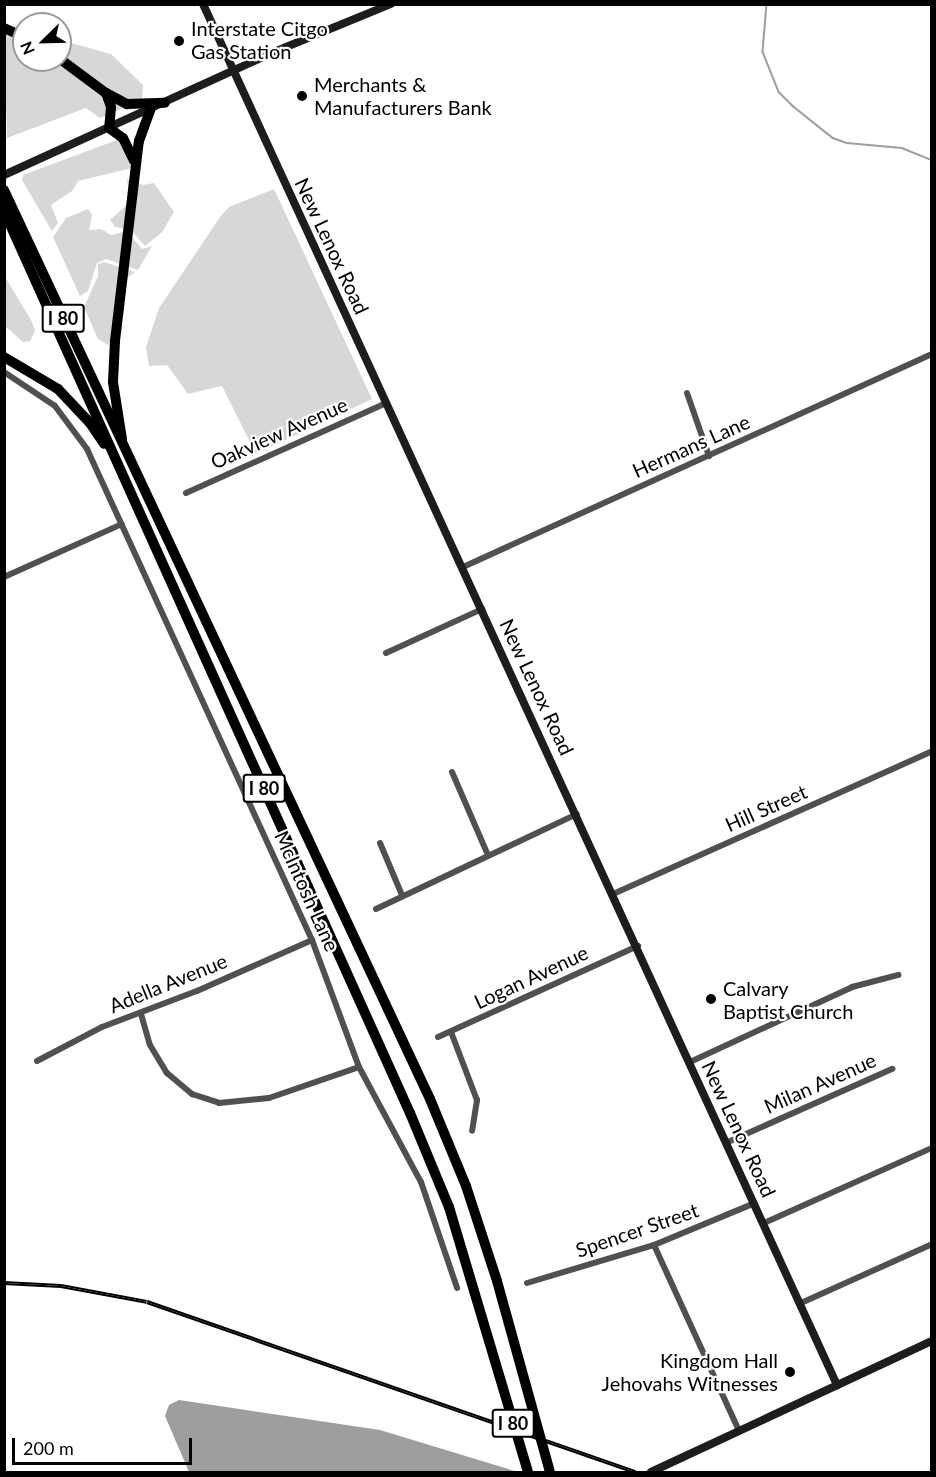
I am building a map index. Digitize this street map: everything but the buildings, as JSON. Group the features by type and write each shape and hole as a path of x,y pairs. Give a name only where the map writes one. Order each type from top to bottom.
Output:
{"highway":[{"path":"72,68 106,93 128,104 165,104"},
{"path":"106,93 111,107 109,128 128,144 135,164"},
{"path":"122,446 113,369 135,164 140,133 150,110"},
{"name":"I 80","path":"4,190 430,1099 466,1186 550,1473"},
{"name":"I 80","path":"4,211 410,1113 449,1208 528,1473"},
{"path":"4,357 33,371 79,410 125,478"}],"street":[{"name":"New Lenox Road","path":"204,4 728,1142 837,1385"},
{"path":"4,175 165,104 233,70 391,4"},
{"name":"Hermans Lane","path":"463,567 932,354"},
{"name":"McIntosh Lane","path":"6,373 33,388 73,426 122,524 312,939 359,1067 421,1182 457,1288"},
{"path":"687,393 710,456"},
{"name":"Oakview Avenue","path":"186,493 386,403"},
{"path":"4,578 122,524"},
{"path":"387,653 482,609"},
{"name":"Hill Street","path":"613,894 932,752"},
{"path":"452,772 488,855"},
{"path":"376,909 577,814"},
{"path":"380,843 402,896"},
{"name":"Adella Avenue","path":"37,1061 72,1046 102,1028 141,1014 312,939"},
{"name":"Logan Avenue","path":"438,1037 638,946"},
{"path":"690,1062 852,987 898,975"},
{"path":"141,1014 150,1045 166,1073 192,1094 219,1103 269,1098 359,1067"},
{"path":"451,1032 477,1100 472,1131"},
{"name":"Milan Avenue","path":"728,1142 892,1069"},
{"path":"764,1222 932,1148"},
{"name":"Spencer Street","path":"527,1283 654,1245 755,1203"},
{"path":"801,1303 932,1244"},
{"path":"654,1245 739,1431"},
{"path":"651,1473 932,1341"}],"shaded area":[{"path":"4,26 12,28 12,72 72,72 72,43 111,54 143,85 142,100 100,118 86,108 7,138"},
{"path":"117,140 124,146 132,168 78,181 72,191 51,205 58,223 52,231 22,180 23,175"},
{"path":"127,179 143,185 154,183 174,212 162,232 145,246 131,230 115,227 110,220 130,202"},
{"path":"274,189 372,399 256,454 222,386 188,394 167,365 149,366 146,347 159,308 220,217 229,207"},
{"path":"88,209 92,215 89,230 101,229 111,235 127,231 142,249 152,246 138,270 106,259 97,263 88,291 80,296 53,237 66,218"},
{"path":"104,262 135,272 119,284 114,339 108,345 98,339 84,307 98,276 98,264"},
{"path":"4,275 32,322 35,331 30,341 23,342 5,326"},
{"path":"179,1400 380,1430 518,1472 189,1472 165,1416 169,1405"}],"waterway":[{"path":"767,4 763,52 779,92 793,106 833,138 847,143 902,148 932,160"}],"railway":[{"path":"4,1283 61,1286 147,1302 635,1472"}],"place":[{"name":"Interstate Citgo Gas Station","path":"179,41"},
{"name":"Merchants & Manufacturers Bank","path":"302,96"},
{"name":"Calvary Baptist Church","path":"711,999"},
{"name":"Kingdom Hall Jehovahs Witnesses","path":"790,1372"}]}
